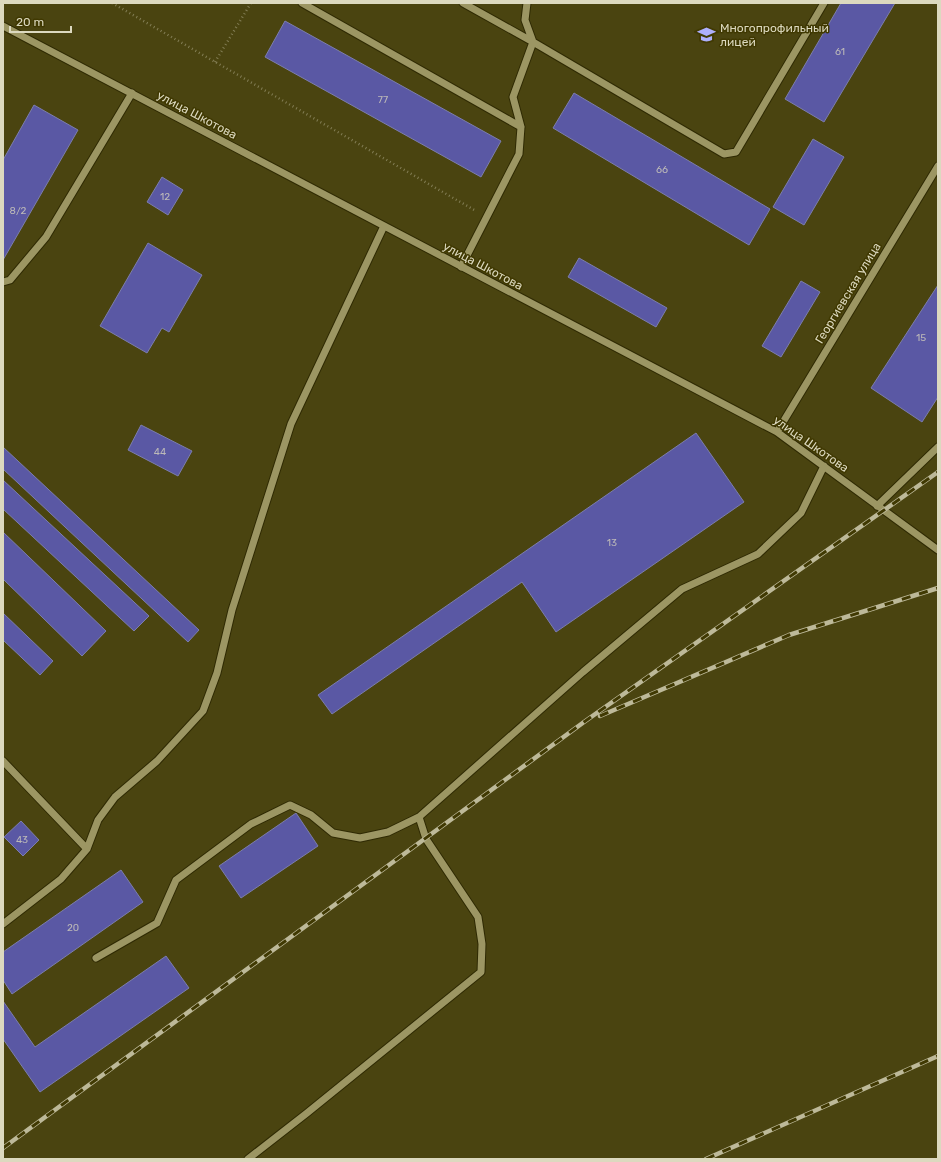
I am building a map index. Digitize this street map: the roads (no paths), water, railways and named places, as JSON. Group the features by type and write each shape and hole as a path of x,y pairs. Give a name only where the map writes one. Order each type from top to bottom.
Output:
{"street":[{"path":"302,3 521,127"},
{"path":"463,3 533,42 724,154 736,152 824,3"},
{"path":"461,267 518,154 521,127 513,97 533,42 525,20 527,3"},
{"name":"улица Шкотова","path":"3,26 777,432 877,506 936,546"},
{"path":"3,282 10,280 46,237 132,93"},
{"name":"Георгиевская улица","path":"777,432 938,166"},
{"path":"3,924 61,879 87,849 98,820 115,797 157,761 203,712 217,673 232,610 291,424 384,226"},
{"path":"877,506 938,447"},
{"path":"96,958 157,923 176,880 251,824 290,805 311,815 334,833 360,838 388,832 419,817 583,672 682,589 758,554 801,513 824,466"},
{"path":"3,761 87,849"},
{"path":"248,1159 307,1113 480,972 482,944 478,917 426,839 419,817"}],"railway":[{"path":"3,1148 584,722 938,472"},
{"path":"600,716 789,635 938,588"},
{"path":"706,1159 938,1056"}],"place":[{"name":"Многопрофильный лицей","path":"707,35"}]}
